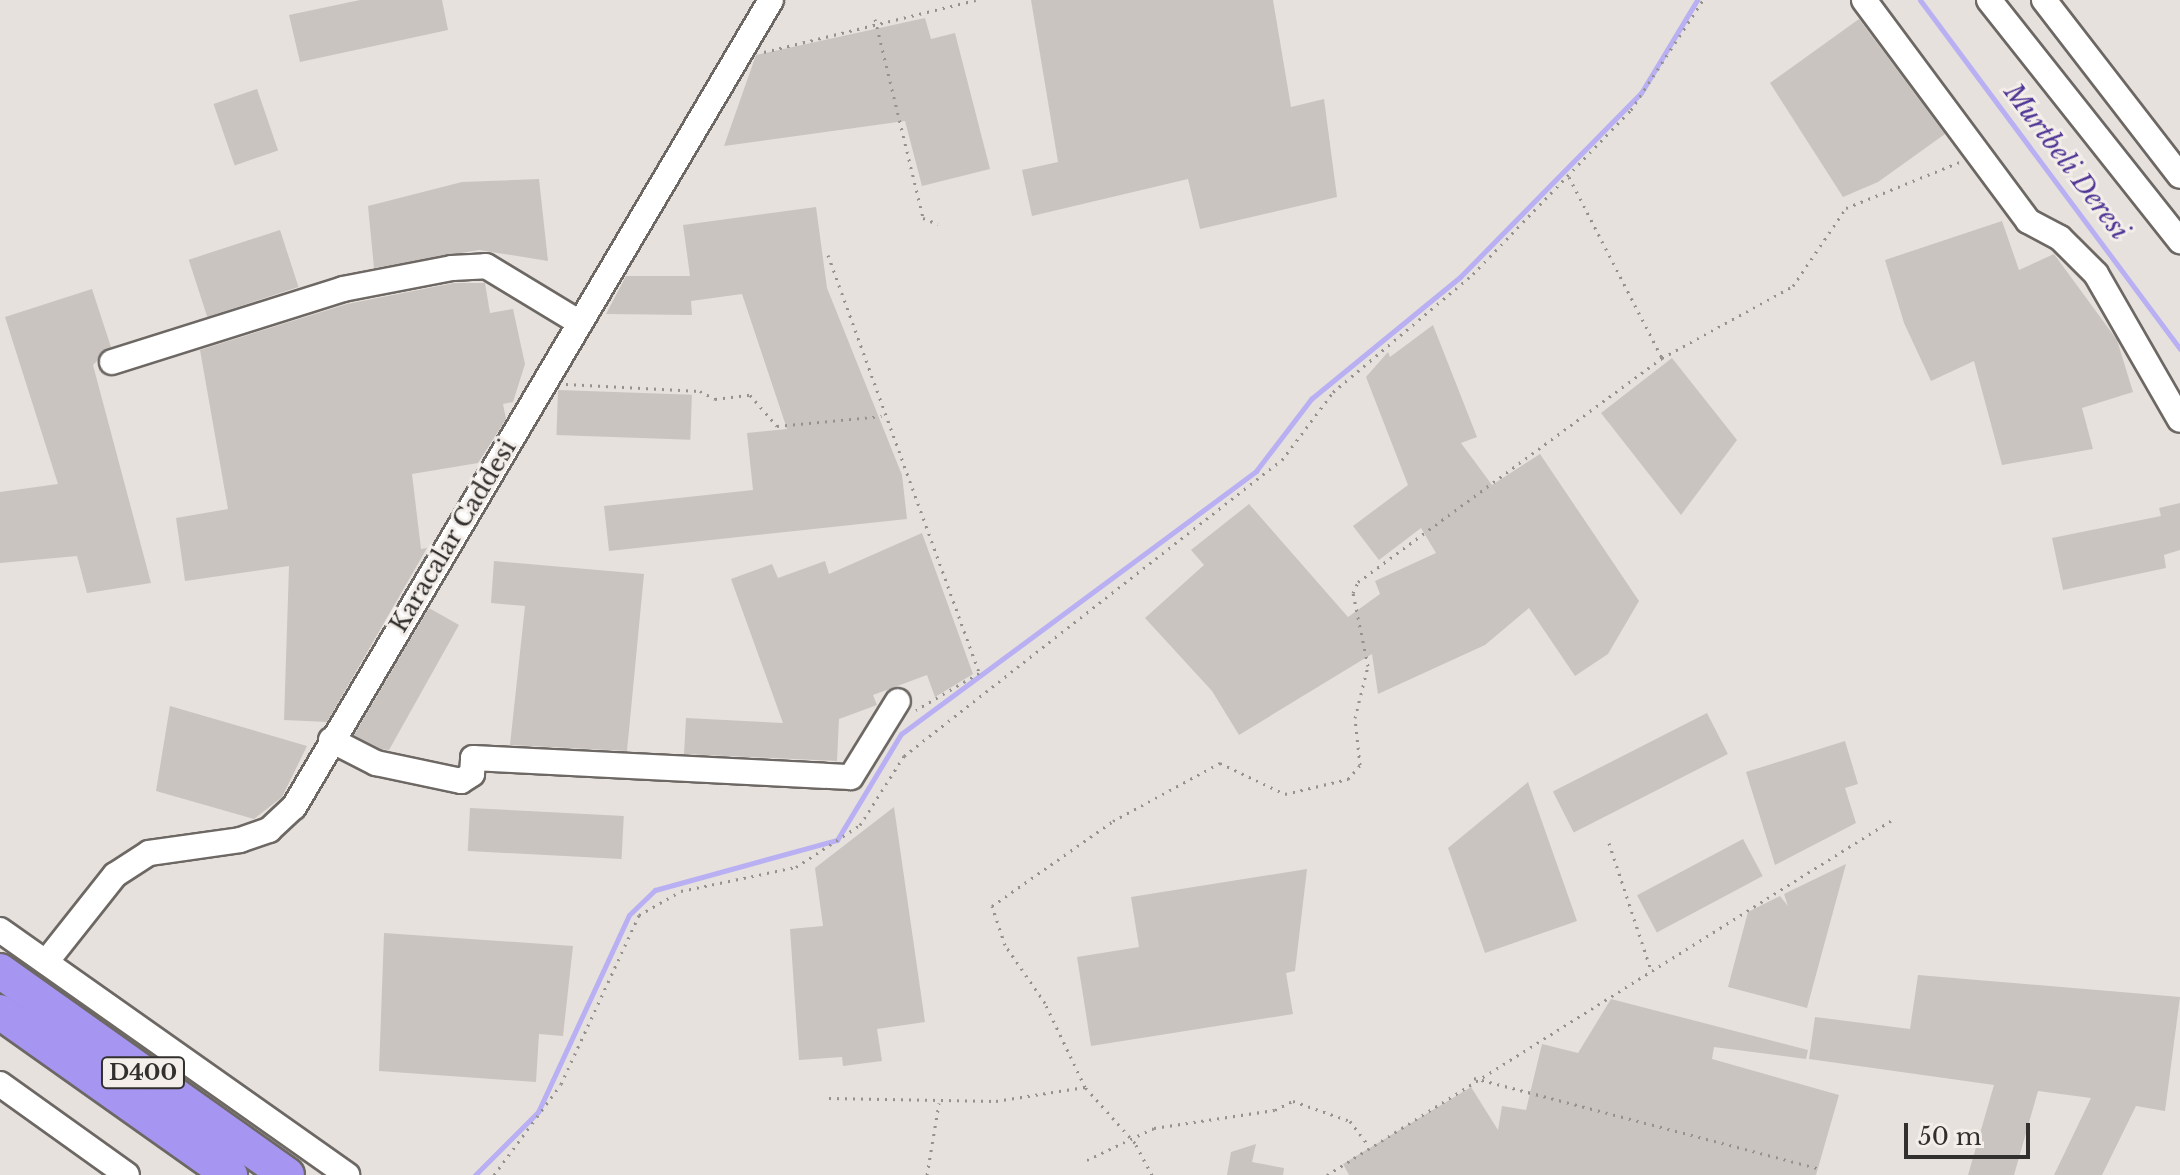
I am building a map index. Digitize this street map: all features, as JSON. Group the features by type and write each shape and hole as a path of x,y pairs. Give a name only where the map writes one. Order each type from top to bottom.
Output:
{"highway":[{"name":"D400","path":"0,971 287,1175"},
{"name":"D400","path":"0,1012 230,1175"}],"street":[{"name":"Karacalar Caddesi","path":"46,962 115,875 149,853 269,830 294,807 771,0"},
{"path":"1864,0 2028,221 2060,238 2096,274 2180,420"},
{"path":"1989,0 2180,241"},
{"path":"2044,0 2180,176"},
{"path":"112,362 343,289 452,268 486,266 580,323"},
{"path":"331,740 376,763 461,781 472,774 473,758 851,777 898,701"},
{"path":"0,930 335,1172"},
{"path":"0,1084 94,1165 127,1175"}],"path":[{"path":"738,59 875,19 976,0"},
{"path":"494,1175 561,1084 639,915 681,891 779,872 832,848 860,825 904,756 1282,460 1333,392 1473,274 1569,177 1649,88 1703,0"},
{"path":"875,19 923,218 938,224"},
{"path":"1152,1175 1135,1143 1085,1087 1045,1003 1005,945 992,906 1113,821 1220,763 1285,794 1348,779 1360,765 1355,718 1368,666 1353,593 1358,582 1662,358 1793,286 1846,208 1960,163 1974,148"},
{"path":"1569,177 1662,358"},
{"path":"828,255 882,416 979,673 920,712 898,701"},
{"path":"546,383 700,391 715,399 750,395 777,426 882,416"},
{"path":"1327,1175 1368,1145 1474,1078 1895,818"},
{"path":"1609,843 1651,970"},
{"path":"1474,1078 1820,1169"},
{"path":"829,1098 939,1103 1085,1087"},
{"path":"1087,1160 1135,1143 1154,1128 1275,1110 1293,1101 1350,1121 1368,1145"},
{"path":"927,1175 939,1103"}],"building":[{"path":"360,0 442,0 448,30 300,62 289,15"},
{"path":"1031,0 1273,0 1291,107 1324,99 1337,197 1200,229 1188,179 1032,216 1022,170 1058,162"},
{"path":"925,18 931,39 955,33 990,169 922,186 905,121 724,146 756,55"},
{"path":"1859,19 1945,134 1878,182 1843,197 1770,83"},
{"path":"257,89 278,150 235,165 214,104"},
{"path":"539,179 548,261 479,250 374,268 368,206 462,182"},
{"path":"816,207 827,288 902,475 907,519 609,551 604,506 753,490 747,433 787,429 742,294 691,301 692,315 606,314 626,276 690,276 683,225"},
{"path":"2002,221 2019,270 2054,254 2117,340 2133,392 2082,408 2093,449 2002,465 1974,361 1931,381 1904,323 1885,260"},
{"path":"280,230 299,287 207,317 189,260"},
{"path":"454,283 485,283 490,313 513,309 525,364 513,402 503,404 506,419 478,463 412,474 421,549 427,548 327,722 284,720 289,566 185,581 176,518 228,509 200,350 347,304"},
{"path":"92,289 111,347 93,365 151,583 87,593 77,556 0,563 0,492 58,484 5,317"},
{"path":"1433,325 1477,437 1461,443 1492,485 1540,454 1639,601 1608,654 1575,676 1529,608 1485,645 1378,694 1372,654 1239,735 1212,691 1145,618 1204,565 1191,550 1249,504 1348,617 1380,594 1375,581 1436,553 1421,528 1379,560 1353,526 1408,485 1366,377 1388,352 1390,357"},
{"path":"1672,358 1737,440 1681,515 1601,413"},
{"path":"558,390 692,395 690,440 556,435"},
{"path":"2180,503 2180,550 2164,555 2166,568 2063,590 2052,538 2161,516 2159,508"},
{"path":"922,533 973,674 935,697 927,675 873,695 877,705 839,719 837,761 684,754 686,718 783,723 731,579 772,564 778,578 825,561 829,574"},
{"path":"494,561 644,574 627,751 510,745 525,606 491,603"},
{"path":"429,608 459,625 389,750 381,749 354,735"},
{"path":"170,706 307,746 282,797 254,819 156,791"},
{"path":"1707,713 1728,754 1574,833 1553,792"},
{"path":"1845,741 1858,784 1845,788 1856,823 1775,865 1746,772"},
{"path":"1528,782 1577,921 1485,953 1448,848"},
{"path":"894,807 925,1022 877,1029 882,1061 843,1066 842,1057 799,1060 790,929 823,926 815,868"},
{"path":"470,808 624,816 622,859 468,851"},
{"path":"1743,839 1763,876 1657,932 1637,895"},
{"path":"1846,864 1807,1008 1728,987 1748,912 1780,896 1788,906 1784,894"},
{"path":"1307,869 1295,971 1286,973 1293,1014 1091,1046 1077,957 1139,947 1131,897"},
{"path":"384,933 573,946 563,1036 539,1034 536,1082 379,1071"},
{"path":"1918,975 2180,997 2165,1111 2136,1106 2102,1175 2054,1175 2091,1098 2038,1091 2014,1175 1968,1175 1994,1085 1809,1059 1815,1017 1910,1029"},
{"path":"1611,999 1808,1050 1806,1059 1714,1047 1712,1059 1839,1095 1816,1175 1349,1175 1343,1164 1471,1087 1498,1130 1502,1106 1526,1110 1542,1044 1578,1053"},
{"path":"1256,1144 1252,1162 1284,1168 1283,1175 1227,1175 1231,1152"}],"waterway":[{"path":"475,1175 538,1112 629,915 655,890 837,840 901,734 1256,471 1311,399 1460,277 1641,93 1697,0"},
{"name":"Murtbeli Deresi","path":"1920,0 2180,349"}]}
